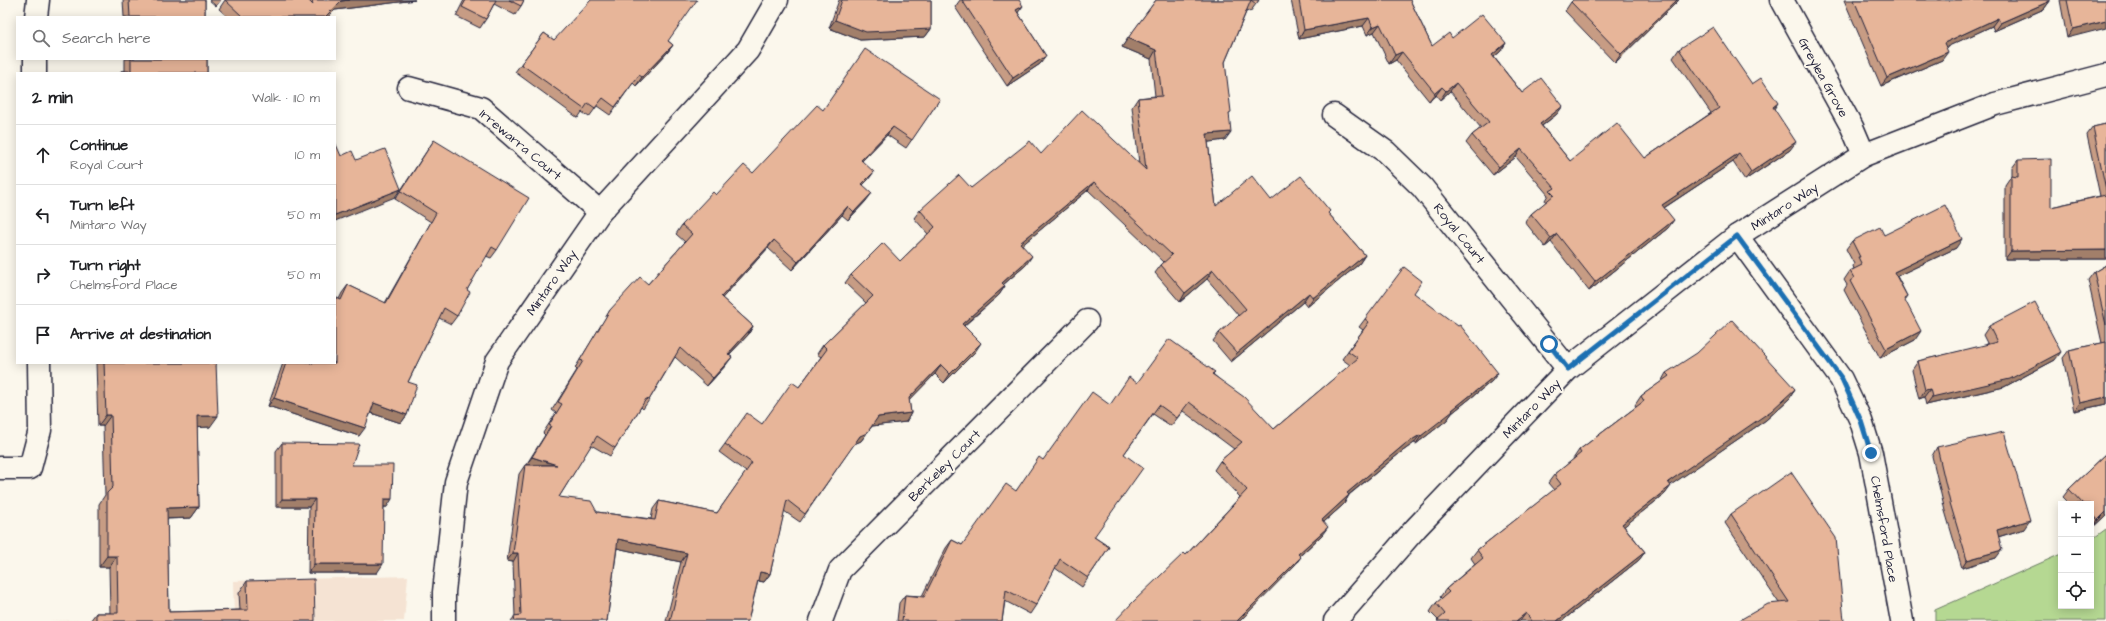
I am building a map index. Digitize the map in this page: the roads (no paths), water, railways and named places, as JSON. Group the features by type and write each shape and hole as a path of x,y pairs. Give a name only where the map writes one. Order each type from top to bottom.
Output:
{"street":[{"path":"36,16 38,0"},
{"name":"Mintaro Way","path":"444,621 444,592 456,482 497,360 600,212 748,50 777,0"},
{"name":"Greylea Grove","path":"1782,0 1852,127 1864,155"},
{"path":"35,60 35,72"},
{"name":"Mintaro Way","path":"1335,621 1416,528 1568,369 1737,236 1864,155 1995,104 2106,75"},
{"name":"Irrewarra Court","path":"409,88 481,108 600,212"},
{"name":"Royal Court","path":"1334,115 1386,152 1422,187 1568,369"},
{"name":"Chelmsford Place","path":"1737,236 1842,379 1861,421 1871,453 1902,621"},
{"name":"Berkeley Court","path":"821,621 840,570 1087,321"},
{"path":"0,468 30,468 40,430 39,364"}]}
